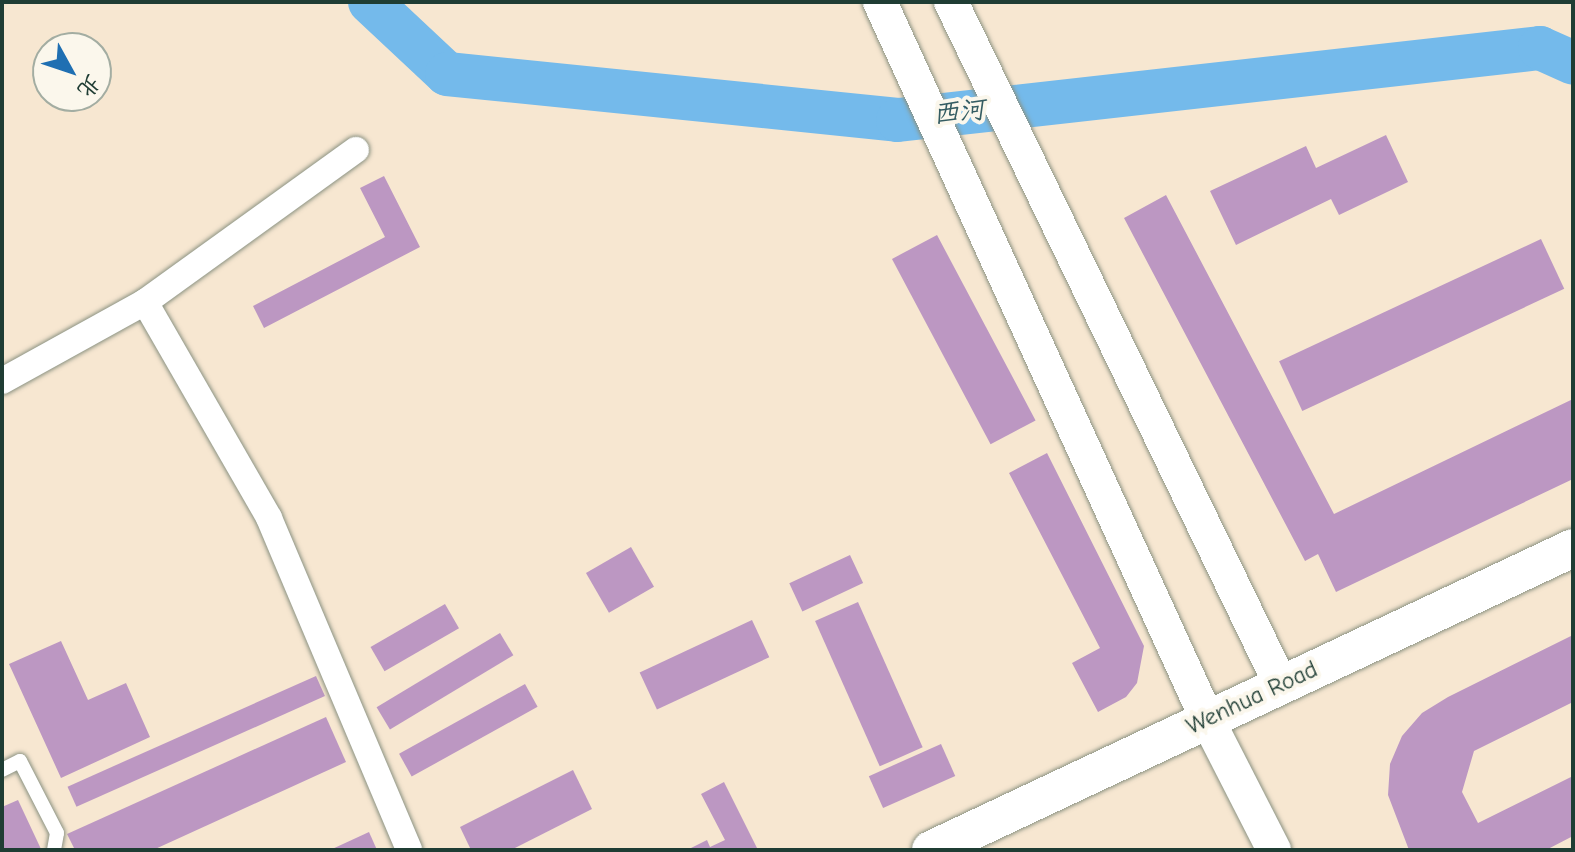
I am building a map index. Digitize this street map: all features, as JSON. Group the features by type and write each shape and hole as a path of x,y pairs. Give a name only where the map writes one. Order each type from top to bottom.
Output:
{"main road":[{"name":"Wenhua Road","path":"931,850 1573,548"}],"street":[{"path":"880,2 1207,719 1274,850"},
{"path":"957,14 1281,685"},
{"path":"2,381 145,302 356,150"},
{"path":"145,302 269,518 409,850"}],"lane":[{"path":"2,770 20,761 57,833 54,850"}],"building":[{"path":"1386,135 1408,182 1339,215 1331,199 1236,245 1210,191 1306,146 1316,168"},
{"path":"384,176 420,247 264,328 253,306 385,237 360,188"},
{"path":"1166,195 1334,514 1573,399 1573,479 1336,592 1318,554 1305,561 1124,218"},
{"path":"937,235 1036,420 991,444 892,259"},
{"path":"1541,239 1564,289 1302,411 1279,361"},
{"path":"1047,453 1144,646 1137,683 1126,697 1098,712 1072,663 1100,648 1009,473"},
{"path":"631,547 654,587 609,613 586,573"},
{"path":"850,555 863,583 802,611 789,583"},
{"path":"858,602 923,747 880,766 815,621"},
{"path":"445,604 459,628 385,671 371,647"},
{"path":"752,620 769,657 657,710 640,672"},
{"path":"500,633 513,655 390,729 377,707"},
{"path":"1573,635 1573,702 1474,751 1462,792 1478,823 1573,776 1573,836 1546,850 1409,850 1388,795 1390,764 1402,736 1422,713 1448,697"},
{"path":"61,641 88,700 126,683 150,737 61,778 9,664"},
{"path":"316,676 325,696 76,807 68,787"},
{"path":"525,684 538,707 412,777 399,754"},
{"path":"326,717 346,762 153,850 75,850 67,834"},
{"path":"941,744 955,776 883,808 869,776"},
{"path":"573,770 592,809 511,850 471,850 460,827"},
{"path":"724,782 758,850 687,850 707,840 710,847 725,840 701,794"},
{"path":"18,800 39,850 2,850 2,807"},
{"path":"369,832 377,850 330,850"}],"waterway":[{"name":"西河","path":"370,2 447,74 898,120 1540,48 1573,63"}]}
